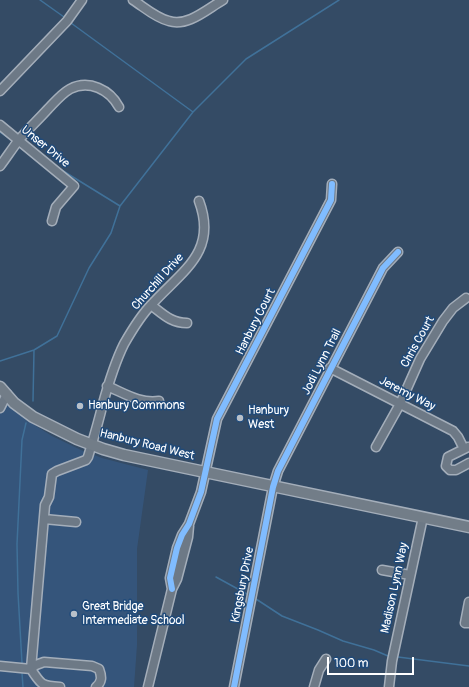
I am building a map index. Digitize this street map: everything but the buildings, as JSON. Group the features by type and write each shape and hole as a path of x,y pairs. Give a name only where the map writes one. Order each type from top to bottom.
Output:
{"main road":[{"name":"Hanbury Road West","path":"2,393 33,417 77,439 124,455 469,527"}],"street":[{"path":"0,91 67,20 82,0"},
{"path":"133,0 158,16 168,21 175,22 191,19 223,0"},
{"path":"0,166 18,141 65,92 77,86 88,85 100,88 112,97 118,108"},
{"name":"Unser Drive","path":"0,125 74,186 56,207 52,221"},
{"name":"Hanbury Court","path":"148,687 172,589 177,579 182,535 189,524 201,492 217,419 331,200 332,184"},
{"name":"Churchill Drive","path":"44,519 45,505 49,497 52,474 56,471 86,460 92,444 114,364 125,343 151,304 187,268 195,259 201,248 205,224 204,213 200,202"},
{"name":"Jodi Lynn Trail","path":"274,487 282,462 330,368 383,268 398,252"},
{"name":"Chris Court","path":"376,447 400,404 420,359 443,320 453,308 466,298"},
{"path":"151,304 171,320 179,323 187,323"},
{"name":"Jeremy Way","path":"330,368 453,431 467,448 448,457 446,466 450,470 456,470 469,463"},
{"path":"107,386 145,402 159,401"},
{"path":"0,408 2,393"},
{"name":"Kingsbury Drive","path":"234,687 274,487"},
{"name":"Madison Lynn Way","path":"389,687 392,661 422,518"},
{"path":"60,687 42,685 31,669 44,519 76,522"},
{"path":"382,570 410,575"},
{"path":"469,605 465,623 469,623"},
{"path":"314,687 319,670 326,659"},
{"path":"31,669 36,664 44,662 92,666 99,670 102,679 100,684 96,687"},
{"path":"0,666 31,669"}],"shaded area":[{"path":"0,397 36,426 52,436 102,458 148,470 137,549 137,645 134,687 0,687"}],"waterway":[{"path":"40,0 64,17"},
{"path":"0,361 34,350 57,336 89,268 111,233 120,206 193,112 246,59 339,0"},
{"path":"71,23 193,112"},
{"path":"0,132 10,139"},
{"path":"60,169 120,206"},
{"path":"33,401 34,350"},
{"path":"22,663 17,544 22,440 26,423"},
{"path":"216,577 247,594"},
{"path":"256,599 282,616 343,641 374,650 388,656"},
{"path":"398,657 469,666"},
{"path":"22,673 23,687"}],"cycle path":[{"path":"172,589 170,578 177,548 182,535 189,524 201,492 217,419 331,200 332,184"},
{"path":"234,687 273,487 278,471 383,268 398,252"}],"place":[{"name":"Hanbury Commons","path":"80,406"},
{"name":"Hanbury West","path":"240,418"},
{"name":"Great Bridge Intermediate School","path":"74,614"}]}
